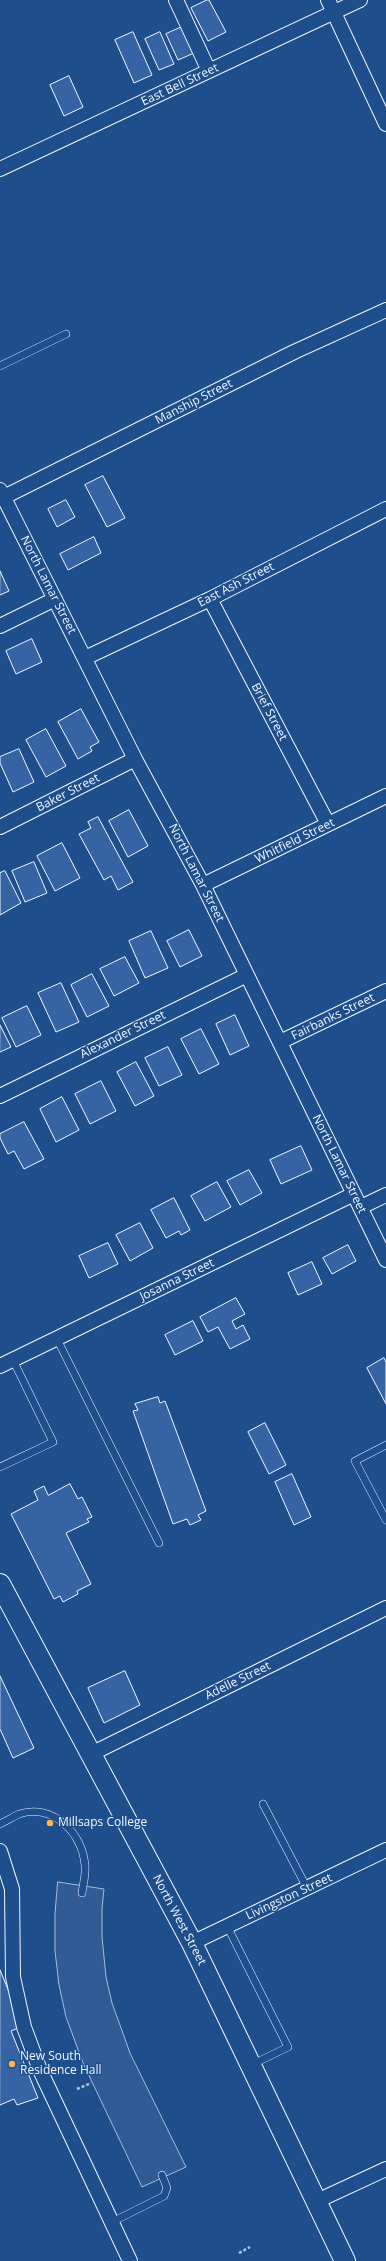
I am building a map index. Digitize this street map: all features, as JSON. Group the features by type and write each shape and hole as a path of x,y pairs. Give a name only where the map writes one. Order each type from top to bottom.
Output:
{"street":[{"path":"176,0 209,71"},
{"name":"East Bell Street","path":"0,169 209,71 331,6 360,0"},
{"path":"331,6 386,124"},
{"name":"Manship Street","path":"2,493 294,352 386,310"},
{"name":"North Lamar Street","path":"2,493 135,759 203,885 386,1260"},
{"name":"East Ash Street","path":"85,658 210,599 386,510"},
{"path":"0,626 55,599"},
{"name":"Brief Street","path":"210,599 328,824"},
{"name":"Baker Street","path":"0,827 135,759"},
{"name":"Whitfield Street","path":"203,885 386,796"},
{"name":"Alexander Street","path":"0,1096 247,975"},
{"name":"Fairbanks Street","path":"280,1042 386,991"},
{"name":"Josanna Street","path":"0,1366 354,1194"},
{"path":"361,1208 386,1195"},
{"name":"North West Street","path":"0,1584 192,1943 345,2261"},
{"name":"Adelle Street","path":"91,1754 386,1608"},
{"name":"Livingston Street","path":"192,1943 386,1850"},
{"path":"0,1851 12,1889 13,1978 24,2027 40,2070 130,2261"},
{"path":"317,2201 386,2169"}],"lane":[{"path":"0,366 66,334"},
{"path":"57,1339 159,1543"},
{"path":"0,1467 53,1442 13,1360"},
{"path":"386,1445 355,1461 386,1520"},
{"path":"262,1804 307,1888"},
{"path":"0,1824 19,1814 35,1812 52,1815 65,1823 76,1838 84,1860 85,1879 82,1893"},
{"path":"226,1926 288,2047 251,2065"},
{"path":"112,2222 164,2196 166,2188 162,2175"}],"path":[{"path":"77,2089 91,2083"},
{"path":"239,2253 250,2247"}],"shaded area":[{"path":"58,1882 104,1889 102,1908 102,1937 106,1977 112,2003 130,2053 186,2167 142,2187 83,2063 66,2017 59,1985 55,1951 55,1914"}],"building":[{"path":"209,0 226,32 208,41 191,8"},
{"path":"182,27 194,53 178,60 166,34"},
{"path":"133,32 152,75 134,83 115,40"},
{"path":"160,32 174,64 159,70 145,39"},
{"path":"69,76 83,107 64,116 50,85"},
{"path":"103,476 125,518 107,527 85,485"},
{"path":"66,500 75,517 57,527 48,509"},
{"path":"94,537 101,553 68,570 60,554"},
{"path":"0,571 9,591 0,595"},
{"path":"32,639 42,662 16,674 6,651"},
{"path":"81,709 99,742 90,747 92,751 78,759 58,722"},
{"path":"46,729 66,766 46,777 26,740"},
{"path":"19,749 34,782 13,792 0,763 0,757"},
{"path":"129,810 148,846 128,857 109,821"},
{"path":"98,817 133,882 118,890 111,876 104,880 79,834 91,828 88,822"},
{"path":"62,843 80,878 55,891 37,856"},
{"path":"34,862 47,893 25,902 12,871"},
{"path":"5,871 21,903 0,915 0,873"},
{"path":"189,930 202,956 180,967 167,941"},
{"path":"151,931 168,968 145,978 129,941"},
{"path":"125,957 139,983 114,996 100,969"},
{"path":"92,974 109,1006 87,1017 71,985"},
{"path":"61,983 79,1022 56,1032 38,993"},
{"path":"27,1006 41,1035 16,1047 2,1018"},
{"path":"235,1015 249,1046 230,1055 216,1024"},
{"path":"0,1025 11,1047 0,1052"},
{"path":"201,1029 219,1064 199,1074 181,1039"},
{"path":"168,1047 182,1075 159,1086 145,1058"},
{"path":"136,1062 154,1096 135,1106 117,1072"},
{"path":"101,1081 116,1111 90,1124 75,1094"},
{"path":"62,1097 79,1130 56,1142 40,1109"},
{"path":"24,1122 44,1159 24,1169 14,1151 8,1154 0,1138 0,1134"},
{"path":"301,1146 312,1170 281,1184 270,1160"},
{"path":"249,1170 262,1193 240,1205 227,1181"},
{"path":"217,1182 231,1207 205,1221 191,1196"},
{"path":"174,1198 190,1230 181,1235 179,1231 166,1238 151,1210"},
{"path":"140,1223 153,1248 130,1261 116,1235"},
{"path":"108,1243 118,1264 89,1278 79,1256"},
{"path":"348,1245 356,1261 332,1274 323,1258"},
{"path":"312,1262 322,1284 298,1295 288,1273"},
{"path":"236,1298 245,1314 232,1321 236,1329 243,1325 250,1339 230,1349 218,1327 208,1332 200,1317"},
{"path":"193,1321 203,1341 175,1355 165,1335"},
{"path":"384,1358 386,1362 386,1404 367,1368"},
{"path":"158,1397 160,1403 165,1401 206,1511 198,1515 201,1520 190,1525 187,1519 173,1524 133,1411 138,1410 135,1404"},
{"path":"265,1423 286,1465 269,1474 248,1432"},
{"path":"292,1474 311,1517 294,1525 275,1482"},
{"path":"70,1484 78,1499 82,1497 92,1517 87,1519 89,1522 66,1533 91,1584 77,1591 78,1594 63,1602 60,1596 54,1599 11,1514 38,1500 34,1491 44,1486 48,1495"},
{"path":"125,1671 140,1705 104,1723 88,1688"},
{"path":"0,1676 34,1748 13,1758 0,1729"},
{"name":"New South Residence Hall","path":"0,1970 23,2026 11,2031 38,2098 17,2105 14,2099 0,2105"}],"place":[{"name":"Millsaps College","path":"50,1823"},
{"name":"New South Residence Hall","path":"12,2064"}]}
